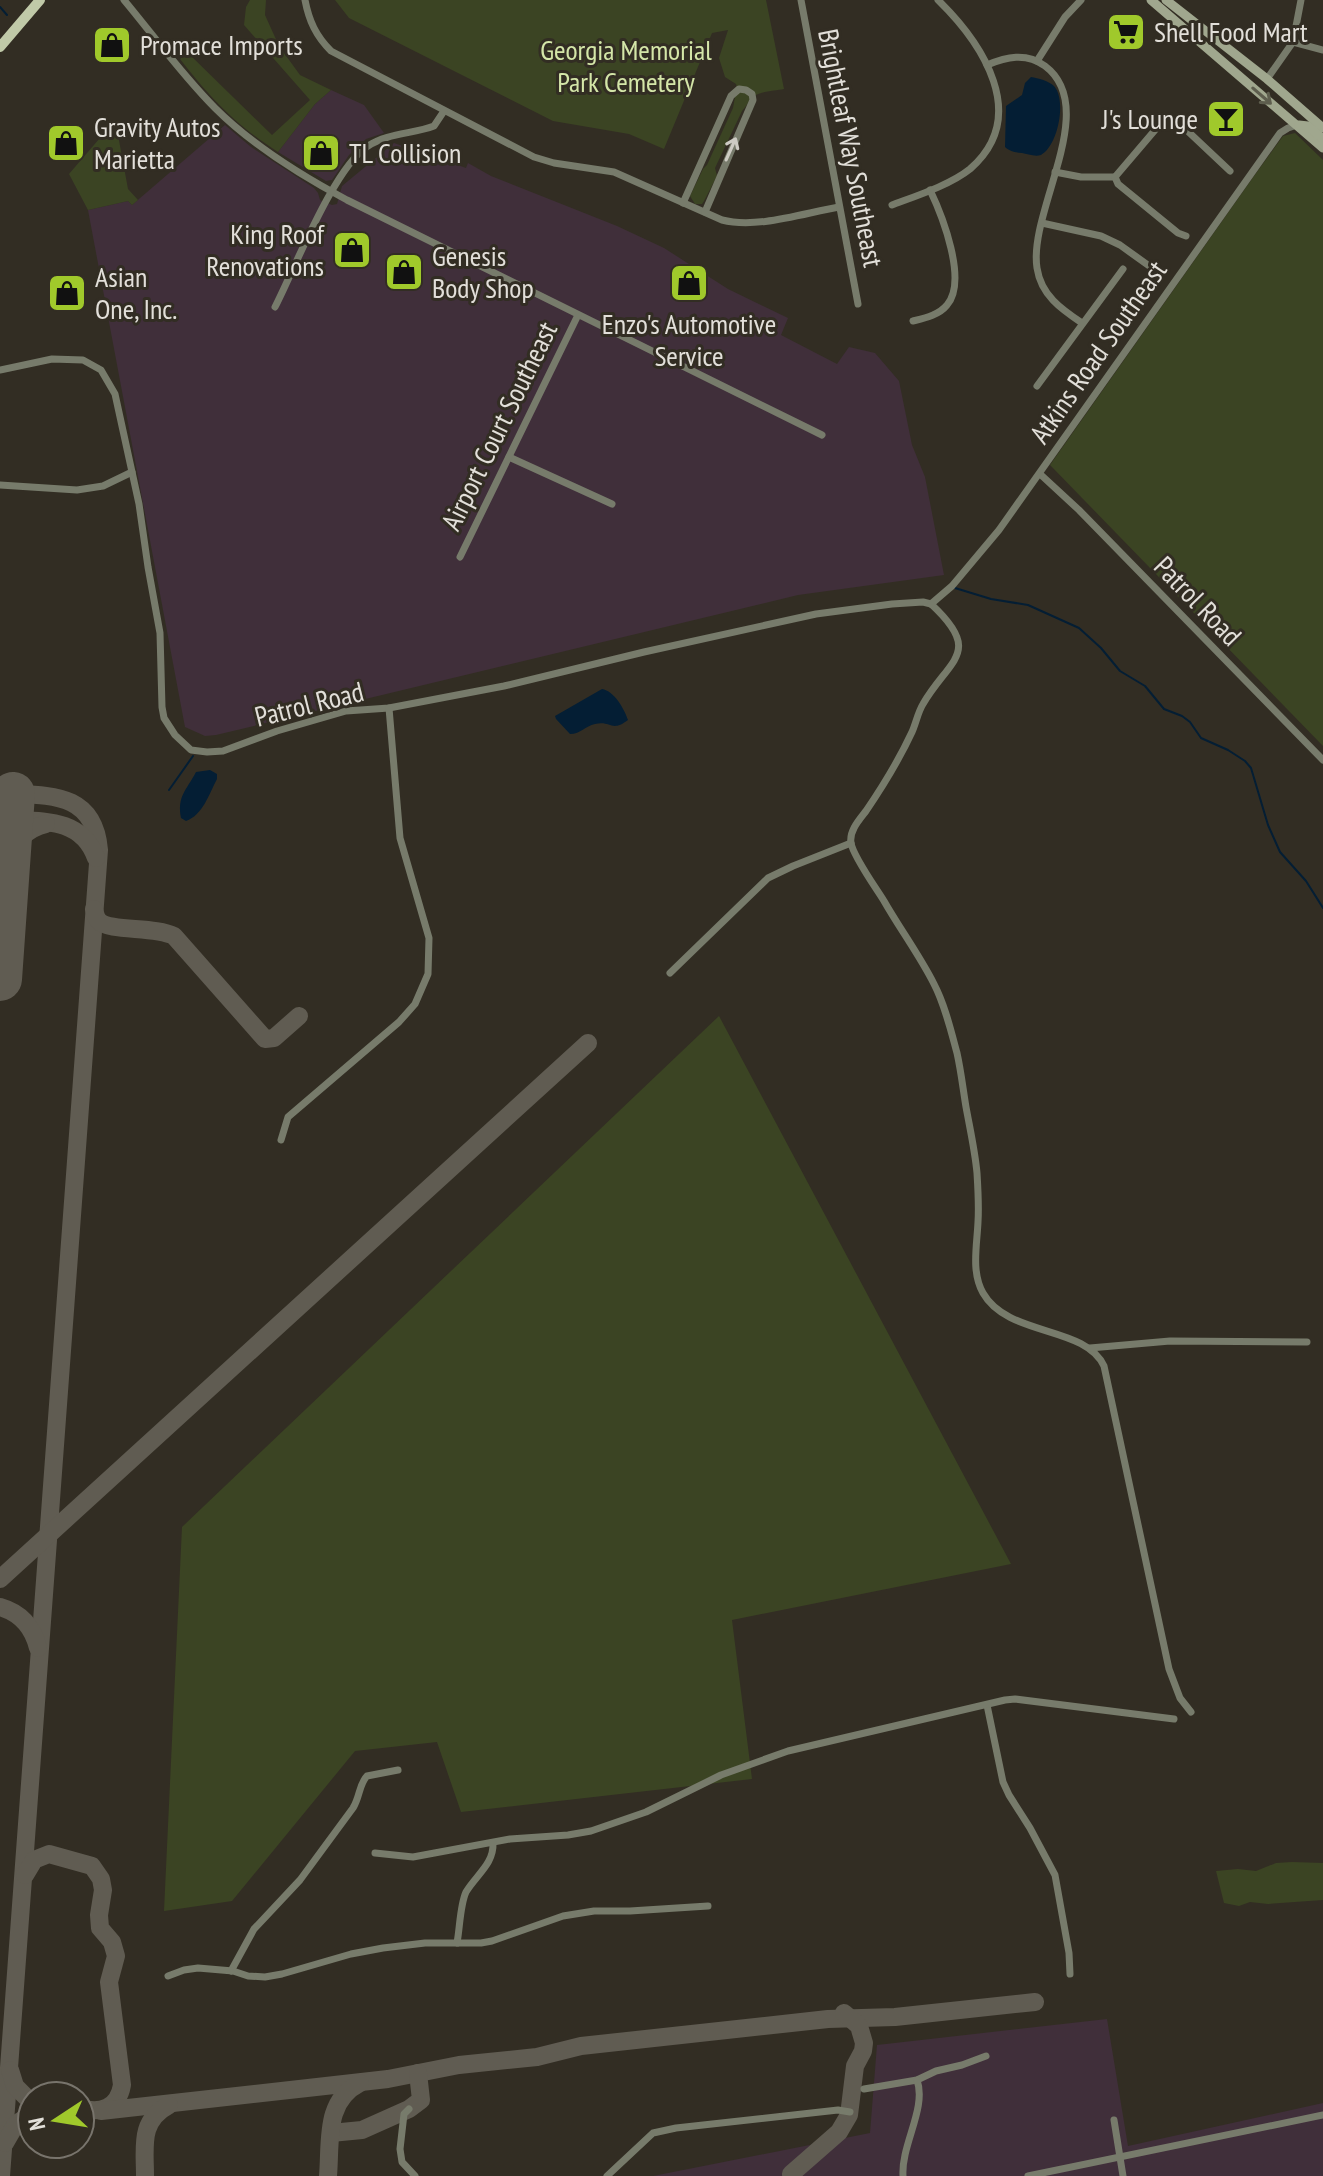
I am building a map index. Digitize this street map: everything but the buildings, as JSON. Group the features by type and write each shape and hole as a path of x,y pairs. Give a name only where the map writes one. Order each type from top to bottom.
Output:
{"main road":[{"path":"0,47 40,0"},
{"path":"1151,0 1323,148"},
{"path":"1166,0 1267,79 1323,128"},
{"path":"1297,125 1308,126 1323,139"}],"street":[{"path":"124,0 216,109 274,157 331,192 822,435"},
{"path":"305,0 311,24 331,51 534,157 614,172 728,221 748,223 839,207"},
{"name":"Brightleaf Way Southeast","path":"801,0 858,304"},
{"path":"892,205 969,170 992,140 999,107 995,85 970,36 938,0"},
{"path":"1037,61 1065,17 1081,0"},
{"path":"1267,79 1293,42 1301,0"},
{"path":"1293,42 1323,50"},
{"path":"987,65 1020,57 1037,61 1060,81 1065,97 1066,130 1036,245 1036,266 1046,292 1059,307 1082,323"},
{"path":"683,203 731,96 739,89 746,90 752,94 753,100 705,212"},
{"path":"275,307 331,192 350,162 367,146 434,126 444,111"},
{"path":"1055,172 1081,177 1115,177 1161,123 1168,120 1178,122 1230,171"},
{"name":"Atkins Road Southeast","path":"931,604 952,586 999,530 1280,133 1297,125"},
{"path":"1115,177 1118,184 1178,233 1186,236"},
{"path":"913,321 932,315 947,305 953,289 953,255 944,221 930,190"},
{"path":"1042,223 1101,236 1120,245 1152,268"},
{"path":"1037,386 1123,269"},
{"name":"Airport Court Southeast","path":"460,557 578,315"},
{"name":"Patrol Road","path":"0,370 64,359 83,360 101,370 115,394 160,633 164,718 191,750 223,751 346,711 389,708 504,686 816,614 892,604 931,604"},
{"path":"509,457 612,504"},
{"path":"0,485 77,490 103,486 132,472"},
{"name":"Patrol Road","path":"1040,474 1079,510 1323,760"},
{"path":"931,604 955,632 959,640 958,657 922,705 887,779 853,829 851,843 935,985 946,1015 957,1055 976,1163 979,1219 976,1263 979,1285 985,1297 1009,1315 1031,1327 1090,1348 1101,1360 1108,1379 1169,1669 1180,1698 1191,1712"},
{"path":"281,1140 288,1117 399,1022 415,1004 428,974 429,938 400,838 389,708"},
{"path":"670,973 768,878 851,843"},
{"path":"1090,1348 1170,1341 1307,1342"},
{"path":"375,1853 413,1857 510,1839 591,1831 646,1812 721,1775 788,1751 1015,1699 1174,1719"},
{"path":"987,1705 1003,1782 1055,1875 1070,1974"},
{"path":"231,1971 254,1929 300,1880 360,1798 364,1779 398,1770"},
{"path":"457,1943 462,1904 467,1891 489,1862 493,1843"},
{"path":"168,1976 184,1970 231,1971 265,1977 351,1954 414,1943 492,1941 563,1916 594,1911 708,1906"},
{"path":"864,2089 917,2080 986,2056"},
{"path":"903,2176 902,2161 918,2102 917,2080"},
{"path":"409,2109 404,2114 400,2149 402,2162 415,2176"},
{"path":"607,2176 653,2133 838,2110 850,2112"},
{"path":"1028,2176 1323,2115"},
{"path":"1114,2120 1123,2176"}],"shaded area":[{"path":"331,90 364,105 384,133 366,139 349,155 332,180 326,181 278,152 315,104"},
{"path":"225,125 251,147 314,188 320,200 332,205 337,204 342,186 394,143 466,168 468,163 491,176 664,248 728,289 788,318 781,335 837,364 849,347 875,353 899,381 912,445 925,477 944,575 798,595 216,735 205,736 185,727 88,210 128,201 132,205"},
{"path":"1107,2019 1128,2146 1323,2103 1323,2176 653,2176 870,2133 877,2045"}],"green space":[{"path":"250,0 266,0 265,15 279,46 300,75 331,90 315,104 278,152 225,110 180,59 187,52 272,135 310,100 244,25"},
{"name":"Georgia Memorial Park Cemetery","path":"335,0 766,0 784,89 761,93 750,100 715,168 717,176 704,201 695,204 690,196 707,165 738,92 736,84 725,77 719,58 728,30 712,33 664,149 629,134 553,121 349,18"},
{"path":"106,131 118,135 128,189 138,200 132,205 128,201 88,210 69,174"},
{"path":"1295,133 1323,160 1323,746 1050,465 1283,136"},
{"path":"719,1016 1011,1564 732,1620 752,1779 461,1812 437,1742 355,1751 232,1901 164,1911 182,1527"},
{"path":"1276,1863 1323,1863 1323,1900 1268,1904 1250,1902 1239,1906 1224,1903 1216,1871 1256,1871"}],"water":[{"path":"1031,77 1054,86 1060,101 1056,133 1047,150 1039,156 1013,152 1005,147 1006,106 1022,95 1025,83"},
{"path":"602,689 618,701 628,720 618,726 595,724 570,734 555,716"},
{"path":"210,770 217,774 217,779 201,809 186,821 181,818 180,810 183,794 196,772"}],"waterway":[{"path":"0,7 7,15"},
{"path":"955,588 991,599 1028,605 1079,628 1120,671 1145,686 1164,709 1190,722 1201,738 1245,761 1251,768 1268,825 1280,852 1306,881 1323,908"},
{"path":"169,790 193,756"}],"taxiway":[{"path":"0,793 51,797 78,806 95,830 99,850 1,2176"},
{"path":"0,819 43,821 69,828 80,834 96,858"},
{"path":"8,862 22,837 46,824"},
{"path":"94,909 97,919 104,924 174,936 265,1039 274,1038 299,1016"},
{"path":"0,1579 588,1043"},
{"path":"0,1607 25,1622 38,1648"},
{"path":"25,1875 34,1860 49,1854 92,1866 101,1879 100,1928 112,1942 116,1956 109,1982 122,2085 112,2104 96,2110"},
{"path":"101,2111 388,2079 459,2065 537,2057 581,2046 828,2019 895,2017 1035,2002"},
{"path":"791,2174 839,2132 849,2115 855,2066 864,2043 859,2026 844,2013"},
{"path":"10,2070 16,2087"},
{"path":"331,2133 362,2130 409,2109 421,2100 418,2073"},
{"path":"328,2176 335,2111 348,2091 360,2083"},
{"path":"145,2176 148,2127 159,2111 169,2105"},
{"path":"5,2143 16,2124"}],"runway":[{"path":"0,979 13,794"}],"place":[{"name":"Shell Food Mart","path":"1126,32"},
{"name":"Promace Imports","path":"112,45"},
{"name":"J's Lounge","path":"1226,119"},
{"name":"Gravity Autos Marietta","path":"66,143"},
{"name":"TL Collision","path":"321,153"},
{"name":"King Roof Renovations","path":"352,250"},
{"name":"Genesis Body Shop","path":"404,272"},
{"name":"Enzo's Automotive Service","path":"689,283"},
{"name":"Asian One, Inc.","path":"67,293"}]}
